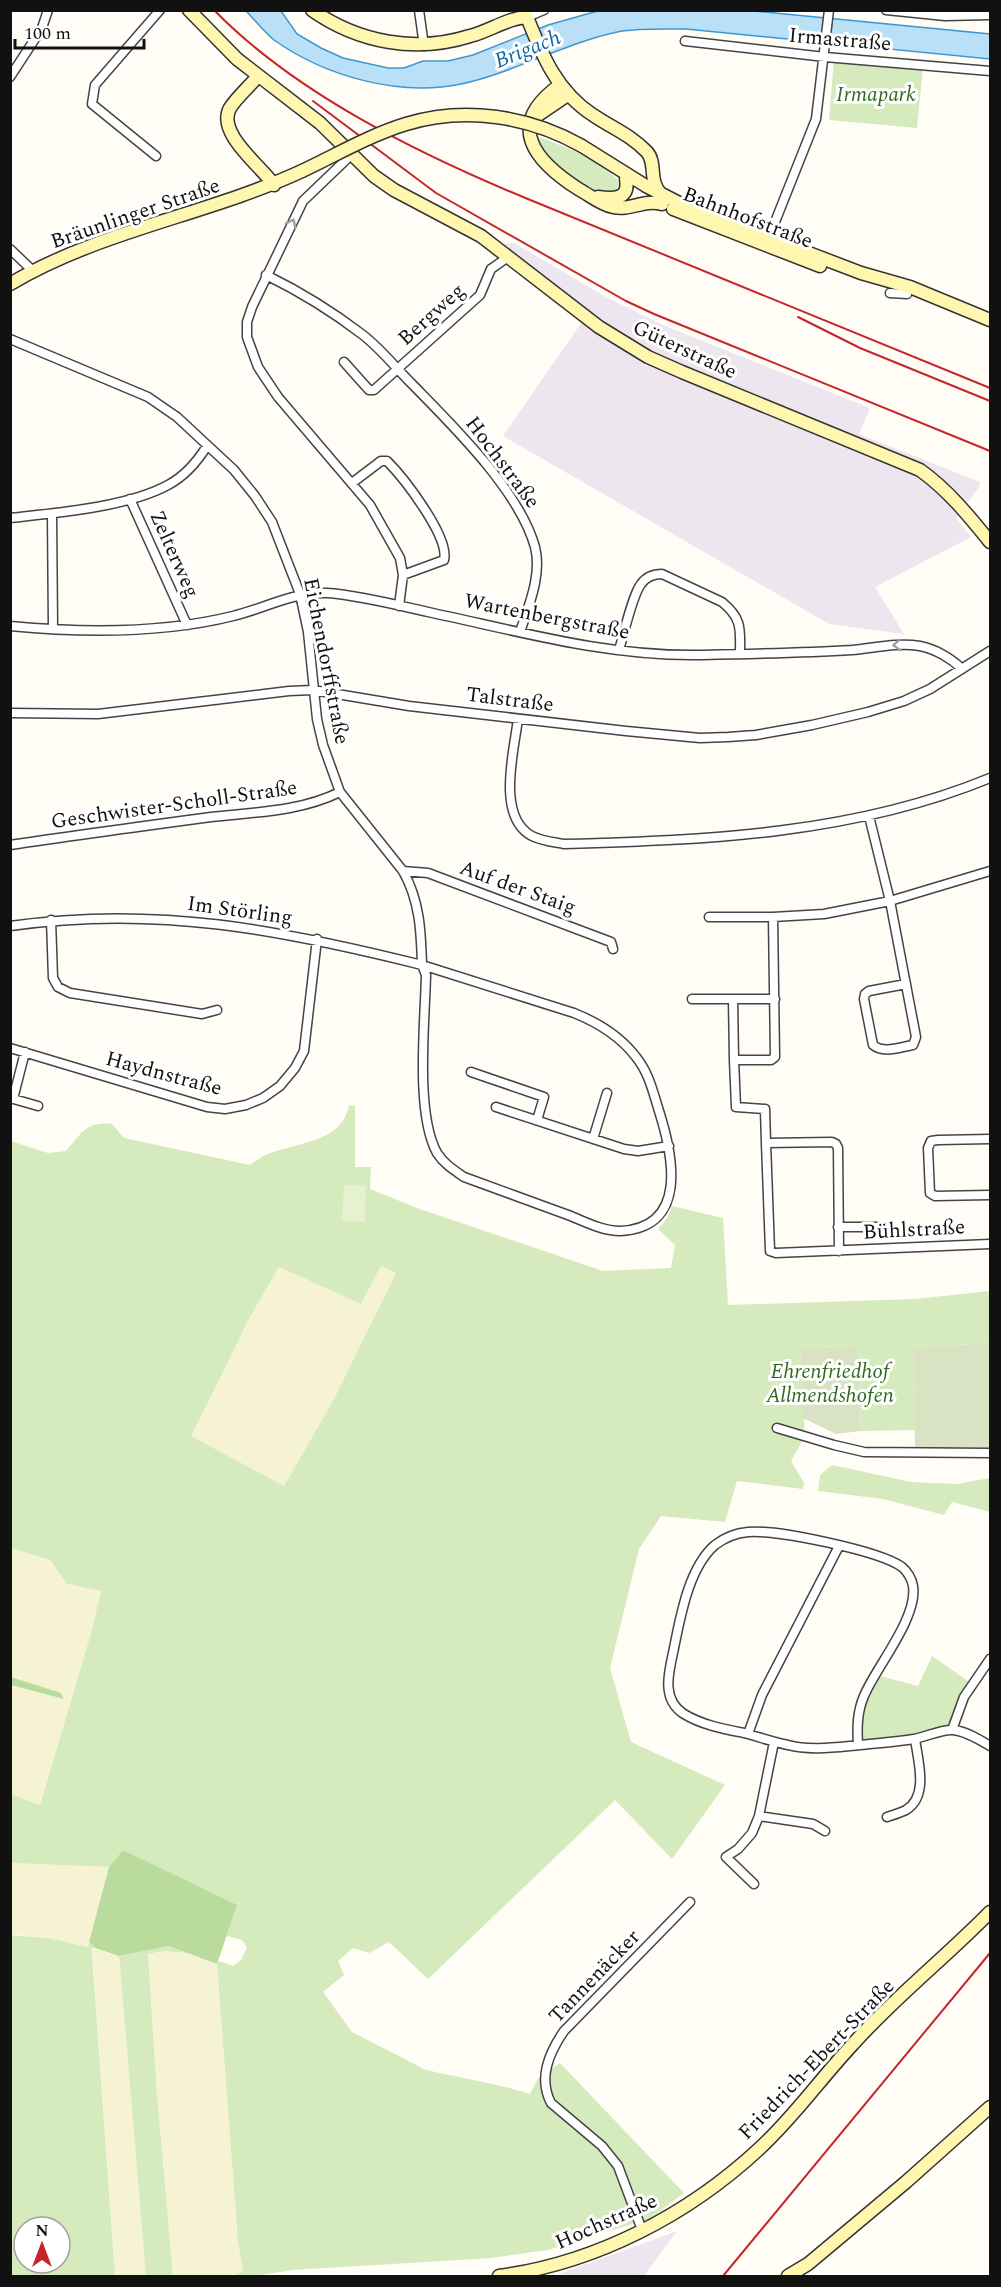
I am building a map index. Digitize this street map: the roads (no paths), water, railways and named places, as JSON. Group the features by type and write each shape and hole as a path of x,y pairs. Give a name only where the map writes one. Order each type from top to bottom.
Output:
{"main road":[{"name":"Güterstraße","path":"189,10 216,39 258,76 302,108 374,176 394,190 481,236 566,304 599,327 648,357 920,470 951,495 990,542"},
{"path":"312,10 342,27 374,40 424,46 458,40 527,16 546,62 565,90 583,108 632,138 650,156 655,188 662,199 622,208 611,207 569,183 538,156 529,137 532,119 548,86 546,62"},
{"path":"258,76 230,109 227,124 236,142 274,185"},
{"path":"543,99 565,90"},
{"path":"532,119 565,90"},
{"name":"Bahnhofstraße","path":"302,171 387,131 416,121 448,116 507,118 547,129 582,146 689,217 861,273 893,288 990,320"},
{"path":"583,191 599,197 618,198 624,195 630,179 644,167 645,151"},
{"name":"Bräunlinger Straße","path":"10,284 73,252 274,185 302,171"},
{"name":"Friedrich-Ebert-Straße","path":"720,2182 767,2141 854,2043 990,1912"},
{"path":"788,2277 808,2265 990,2107"},
{"name":"Hochstraße","path":"499,2277 557,2264 606,2247 686,2205 720,2182"},
{"path":"799,2277 808,2265"}],"street":[{"path":"10,77 42,28 48,10"},
{"path":"156,156 92,104 95,85 160,10"},
{"path":"419,10 424,46"},
{"path":"527,16 544,10"},
{"path":"885,10 945,16 990,15"},
{"path":"767,241 816,119 829,13"},
{"name":"Irmastraße","path":"685,41 825,52 838,57 990,71"},
{"path":"347,151 303,201 266,275 247,321 250,346 258,367 278,397 370,505 388,534 400,558 403,575 399,606"},
{"path":"10,249 33,271"},
{"name":"Bergweg","path":"397,369 480,295 491,269 508,256"},
{"name":"Hochstraße","path":"266,275 329,310 365,337 436,409 491,471 515,504 527,525 535,549 536,582 520,632"},
{"path":"893,288 907,294"},
{"name":"Eichendorffstraße","path":"10,339 148,397 177,417 234,470 272,522 300,594 308,632 316,719 340,792 403,872 411,886 417,906 421,928 422,965 426,975 423,1094 425,1114 430,1137 438,1154 448,1167 464,1177 608,1230 620,1231 637,1228 661,1213 671,1185 672,1163 669,1146"},
{"path":"344,362 369,390 374,390 397,369"},
{"path":"10,518 130,499 167,485 185,473 207,446"},
{"path":"352,483 381,462 387,461 424,506 444,548 444,560 403,575"},
{"name":"Zelterweg","path":"130,499 187,625"},
{"path":"52,513 53,629"},
{"path":"619,650 639,586 647,578 655,574 662,574 730,608 740,623 740,654"},
{"name":"Wartenbergstraße","path":"10,626 129,631 187,625 234,616 300,594 329,593 587,647 689,655 853,650 910,645 922,646 940,654 954,661 962,669"},
{"name":"Talstraße","path":"10,713 98,714 278,692 314,690 518,719 700,738 756,735 868,712 904,701 930,689 990,651"},
{"path":"518,719 510,774 513,811 519,825 531,836 564,844 692,840 779,832 869,816 930,800 990,778"},
{"name":"Geschwister-Scholl-Straße","path":"10,845 225,815 276,811 307,806 340,792"},
{"path":"869,816 890,901 906,984 916,1041 913,1045 878,1049 873,1045 865,994 869,991 906,984"},
{"path":"709,917 824,914 890,901 990,871"},
{"name":"Auf der Staig","path":"403,872 428,873 611,942 613,949"},
{"path":"733,999 734,1060 771,1060 775,1057 773,917"},
{"name":"Im Störling","path":"10,926 51,920 124,918 249,927 317,939 422,965 597,1022 619,1038 647,1072 669,1146"},
{"path":"51,920 53,978 58,987 70,993 202,1014 217,1010"},
{"name":"Haydnstraße","path":"10,1047 207,1107 225,1109 246,1105 263,1098 280,1086 295,1068 304,1051 317,939"},
{"path":"692,999 775,999"},
{"path":"25,1052 12,1098 38,1106"},
{"name":"Bühlstraße","path":"734,1060 736,1107 762,1108 766,1113 770,1251 776,1254 990,1244"},
{"path":"471,1072 544,1097 537,1120"},
{"path":"592,1139 607,1093"},
{"path":"496,1107 624,1149 638,1151 669,1146"},
{"name":"Bühlstraße","path":"990,1139 931,1141 928,1148 930,1193 935,1196 990,1195"},
{"name":"Bühlstraße","path":"766,1143 836,1144 838,1148 839,1251"},
{"name":"Bühlstraße","path":"838,1227 883,1227"},
{"path":"777,1428 834,1446 864,1452 990,1453"},
{"path":"858,1745 857,1723 864,1695 910,1610 913,1586 907,1572 901,1567 839,1546 770,1533 748,1532 727,1538 715,1545 695,1572 682,1609 669,1673 668,1691 673,1704 684,1714 711,1726 790,1746 823,1748 858,1745 915,1739 952,1730 975,1737 990,1746"},
{"path":"748,1734 762,1695 839,1546"},
{"path":"952,1730 964,1697 990,1659"},
{"path":"888,1816 906,1810 916,1800 921,1788 915,1739"},
{"path":"754,1884 726,1857 738,1849 752,1833 759,1816 774,1742"},
{"path":"759,1816 813,1824 825,1831"},
{"name":"Tannenäcker","path":"642,2230 618,2166 602,2146 551,2103 547,2096 545,2076 551,2053 564,2031 690,1902"}],"water":[{"name":"Brigach","path":"601,10 754,11 990,34 990,59 686,29 638,29 581,42 481,79 461,84 412,88 363,80 316,64 274,40 246,11 281,11 297,34 321,48 343,58 388,68 404,68 423,61 448,61 473,55 548,25"}],"railway":[{"path":"214,10 246,40 319,94 441,161 523,197 990,388"},
{"path":"313,101 436,193 626,301 990,451"},
{"path":"798,317 860,348 990,401"},
{"path":"723,2276 990,1953"}],"park label":[{"name":"Irmapark","path":"876,94"},
{"name":"Ehrenfriedhof Allmendshofen","path":"830,1383"}]}
